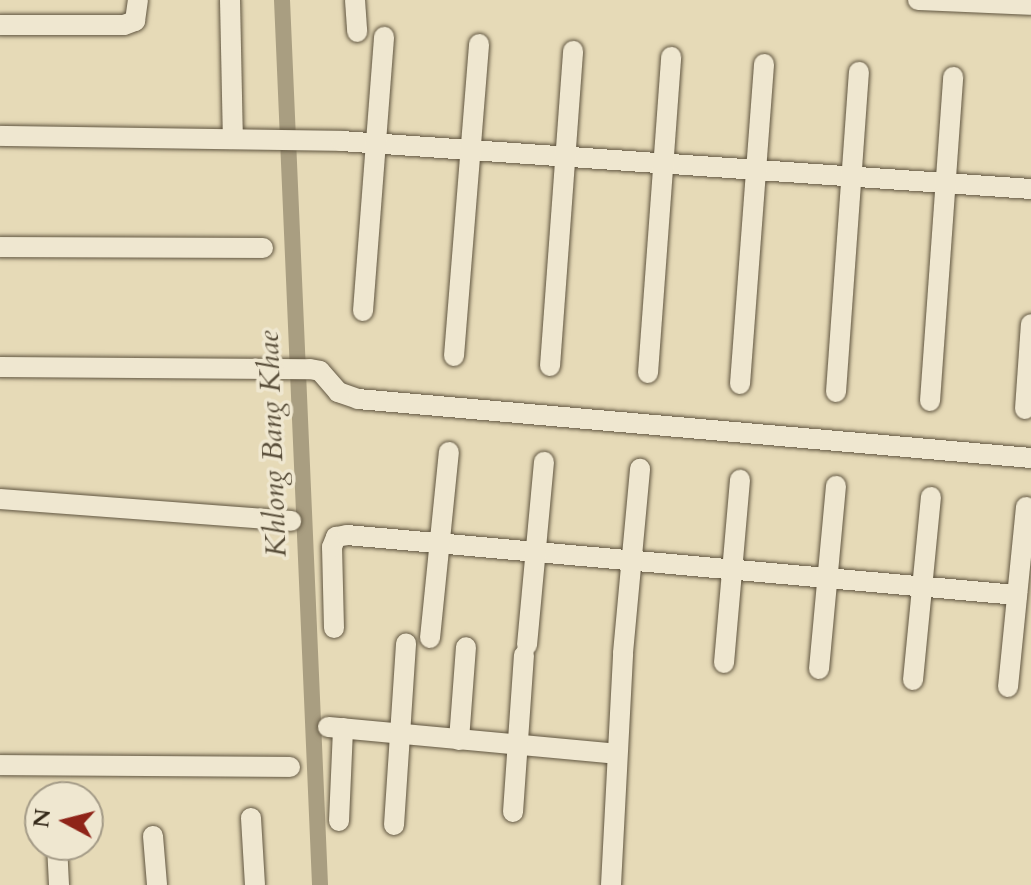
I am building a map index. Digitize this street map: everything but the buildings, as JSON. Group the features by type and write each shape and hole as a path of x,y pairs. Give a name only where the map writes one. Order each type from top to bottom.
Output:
{"street":[{"path":"0,25 124,25 135,21 138,0"},
{"path":"230,0 233,139"},
{"path":"355,0 357,32"},
{"path":"918,0 1031,5"},
{"path":"363,311 384,37"},
{"path":"454,356 479,44"},
{"path":"550,366 573,51"},
{"path":"648,373 671,57"},
{"path":"740,384 764,64"},
{"path":"836,392 859,72"},
{"path":"930,401 953,77"},
{"path":"0,136 287,139 1031,189"},
{"path":"0,247 263,248"},
{"path":"1025,409 1031,324"},
{"path":"0,367 320,371 338,392 358,399 1031,458"},
{"path":"430,638 449,452"},
{"path":"513,812 544,462"},
{"path":"611,885 617,754 640,469"},
{"path":"724,663 740,480"},
{"path":"819,669 836,486"},
{"path":"913,680 931,497"},
{"path":"0,499 291,521"},
{"path":"1008,687 1026,507"},
{"path":"334,628 332,547 336,537 1017,595"},
{"path":"394,825 406,643"},
{"path":"459,740 466,647"},
{"path":"339,821 336,728 617,754"},
{"path":"0,765 290,767"},
{"path":"251,818 255,885"},
{"path":"153,836 157,885"},
{"path":"58,861 59,885"}],"waterway":[{"name":"Khlong Bang Khae","path":"282,0 320,885"}]}
